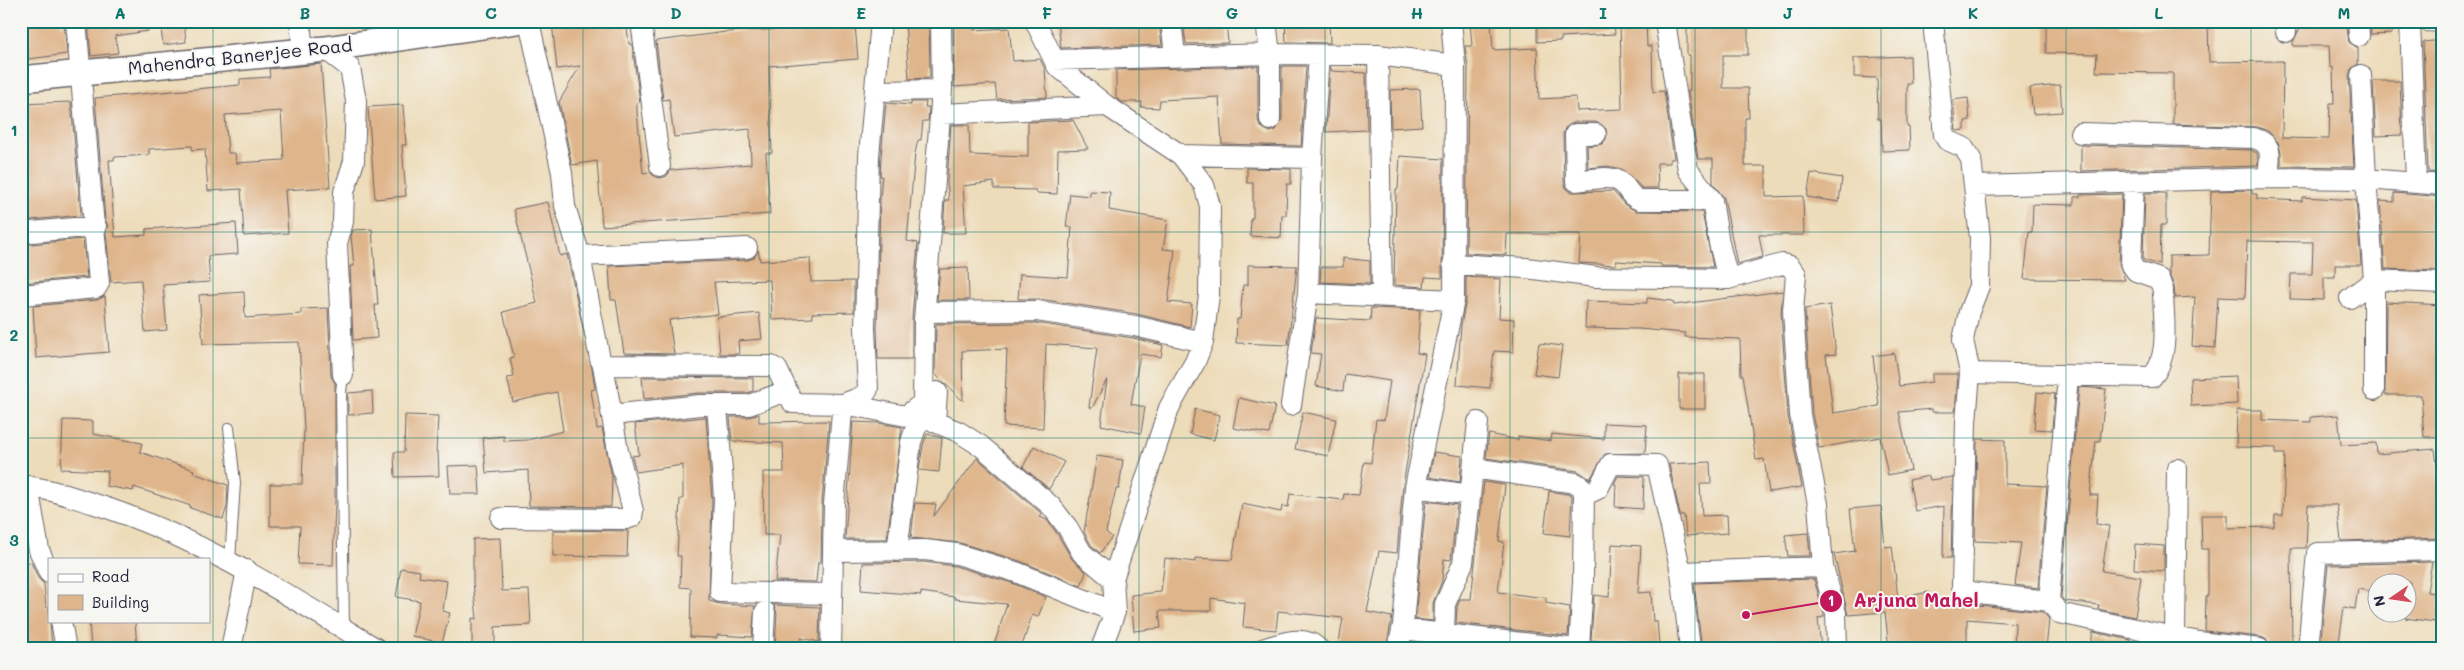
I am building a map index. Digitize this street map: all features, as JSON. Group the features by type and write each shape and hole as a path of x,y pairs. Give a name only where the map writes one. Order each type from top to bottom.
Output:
{"street":[{"path":"21,295 99,287 96,226 76,21"},
{"path":"300,21 314,51 350,68 356,102 354,161 344,192 343,222 337,243 343,375"},
{"name":"Mahendra Banerjee Road","path":"21,79 314,51 517,21"},
{"path":"500,518 626,520 632,517 633,511 603,365 600,360 580,256 565,206 562,173 529,21"},
{"path":"641,21 660,166"},
{"path":"844,404 860,398 866,394 868,389 865,329 869,156 881,21"},
{"path":"937,392 923,404 925,312 941,114 941,21"},
{"path":"1035,21 1054,60 1066,75 1107,106 1181,155 1204,185 1210,206 1209,295 1203,342 1200,353 1169,408 1113,579 1115,612 1101,649"},
{"path":"1171,21 1175,55"},
{"path":"1266,21 1270,54 1270,120"},
{"path":"1398,649 1402,629 1415,487 1454,300 1455,65 1451,21"},
{"path":"1666,21 1688,170 1712,200 1728,279"},
{"path":"1933,21 1944,135 1947,140 1968,152 1976,186 1980,238 1979,286 1969,312 1963,340 1970,372 1965,462 1962,587 1970,592 2048,601 2059,613 2174,637 2260,649"},
{"path":"2410,21 2416,182"},
{"path":"2426,21 2443,22"},
{"path":"1054,60 1175,55 1319,54 1378,56 1455,65"},
{"path":"1291,405 1308,293 1312,158 1319,54"},
{"path":"1378,56 1382,297"},
{"path":"2361,76 2366,180 2374,280 2374,390"},
{"path":"876,91 942,90"},
{"path":"941,114 1107,106"},
{"path":"2080,133 2254,138 2264,141 2270,150 2268,178"},
{"path":"1596,134 1574,134 1576,181 1611,178 1623,184 1631,197 1640,200 1712,200"},
{"path":"1181,155 1312,158"},
{"path":"1976,186 2268,178 2366,180 2443,185"},
{"path":"1970,372 2152,377 2159,369 2163,358 2161,284 2159,279 2136,271 2131,264 2134,182"},
{"path":"21,233 96,226"},
{"path":"580,256 747,248"},
{"path":"1453,264 1526,268 1596,277 1728,279 1782,264 1790,266 1796,274 1793,311 1800,415 1818,504 1823,567 1836,613 1837,649"},
{"path":"2350,298 2374,280 2443,283"},
{"path":"1308,293 1454,300"},
{"path":"925,312 1037,311 1135,326 1203,342"},
{"path":"603,365 771,366 777,369 786,391 791,400 796,404 844,404 906,416 937,392"},
{"path":"2048,601 2068,376"},
{"path":"612,415 717,405 749,405 786,391"},
{"path":"897,551 911,442 915,430 937,392"},
{"path":"937,392 935,422 959,432 981,446 1051,506 1068,528 1082,553 1113,579"},
{"path":"831,649 834,504 844,404"},
{"path":"717,405 724,490 720,592 832,594"},
{"path":"1444,634 1445,604 1463,563 1478,422"},
{"path":"1585,495 1598,489 1611,464 1657,465 1681,572 1690,649"},
{"path":"1402,629 1578,649 1584,489 1576,483 1473,468"},
{"path":"2174,637 2177,469"},
{"path":"48,571 39,550 24,486 60,494 129,515 194,542 247,570 377,649"},
{"path":"1415,487 1470,495"},
{"path":"833,551 925,550 957,554 1016,572 1115,612"},
{"path":"2308,649 2317,553 2443,550"},
{"path":"1681,572 1823,567"},
{"path":"231,649 247,570"},
{"path":"763,649 764,612"},
{"path":"61,622 66,649"},
{"path":"1262,649 1296,640 1315,644 1319,649"}],"lane":[{"path":"343,375 341,392 344,629"},
{"path":"228,428 235,483 230,561"}],"building":[{"path":"21,21 60,21 60,25 64,24 67,54 21,60"},
{"path":"88,21 147,21 148,31 115,36 118,53 91,56"},
{"path":"160,21 184,21 186,42 163,45"},
{"path":"568,21 626,21 629,44 632,44 640,102 637,103 637,112 643,173 650,172 655,177 661,178 667,176 671,170 751,164 750,129 674,137 669,99 663,100 656,41 726,32 855,25 858,59 769,66 772,153 766,153 770,214 602,226 597,161 572,165 559,102 580,66 557,69 552,23"},
{"path":"929,21 930,78 909,79 905,23"},
{"path":"974,21 974,30 1009,28 1013,61 1040,59 1045,69 1047,97 997,99 995,84 954,87 953,22"},
{"path":"1058,21 1156,21 1156,24 1159,24 1162,45 1061,48"},
{"path":"1226,21 1228,43 1186,44 1183,22"},
{"path":"1285,21 1329,21 1330,43 1286,42"},
{"path":"1470,21 1491,21 1493,50 1537,48 1539,99 1576,97 1577,111 1622,109 1620,21 1646,21 1647,46 1652,46 1653,92 1664,91 1674,159 1670,159 1670,163 1657,163 1658,188 1642,188 1622,169 1607,166 1588,168 1587,146 1602,144 1606,139 1606,129 1596,122 1575,122 1565,128 1563,134 1564,182 1566,188 1571,192 1613,191 1624,204 1636,211 1702,212 1713,267 1661,266 1661,264 1616,261 1616,265 1579,263 1581,234 1507,234 1506,255 1466,253 1468,67 1465,46 1472,46"},
{"path":"1537,21 1614,21 1615,34 1561,37 1561,41 1537,42"},
{"path":"2046,21 2121,21 2121,26 2190,28 2190,21 2208,21 2209,62 2283,61 2282,138 2329,139 2330,103 2334,103 2333,67 2330,67 2329,46 2293,46 2293,42 2300,28 2300,21 2346,21 2349,42 2358,48 2358,64 2351,69 2349,76 2354,167 2281,166 2281,152 2278,142 2268,131 2258,127 2173,124 2173,73 2096,72 2097,54 2046,53"},
{"path":"2370,21 2392,21 2392,34 2371,35"},
{"path":"1687,26 1748,26 1748,55 1723,55 1723,88 1748,88 1749,118 1745,118 1745,166 1766,166 1766,197 1803,196 1804,235 1759,235 1763,257 1737,264 1724,198 1713,183 1713,159 1698,159 1688,91 1690,91 1690,55 1687,55"},
{"path":"2443,40 2443,173 2428,172 2423,42"},
{"path":"1910,56 1911,84 1907,84 1907,127 1909,127 1910,150 1882,151 1881,119 1878,119 1877,78 1854,77 1854,58"},
{"path":"321,64 330,187 285,190 288,233 244,236 241,189 208,191 205,149 192,150 192,146 149,149 149,155 114,157 114,160 109,160 115,237 146,235 146,229 236,223 238,254 208,256 210,282 163,285 167,330 145,332 141,280 111,282 106,232 108,225 105,219 95,98 240,85 240,79 270,77 269,69","holes":["281,111 284,160 236,163 235,153 228,153 225,115"]},
{"path":"1258,66 1258,120 1260,126 1270,132 1276,130 1282,120 1282,66 1306,66 1301,146 1222,144 1219,97 1160,100 1159,108 1141,107 1142,102 1122,102 1116,98 1116,70"},
{"path":"1330,66 1332,71 1366,73 1367,130 1326,132"},
{"path":"2373,81 2400,81 2402,135 2376,136"},
{"path":"2060,85 2062,112 2033,114 2030,88"},
{"path":"1420,89 1422,126 1391,128 1390,90"},
{"path":"1968,98 1970,120 1965,121 1965,130 1956,131 1953,100"},
{"path":"71,102 81,215 21,221 21,104"},
{"path":"911,102 926,102 925,107 929,107 928,121 923,121 921,140 918,140 915,153 907,241 918,243 912,319 912,359 878,359 877,329 882,176 880,176 886,103 911,105"},
{"path":"403,105 406,145 402,145 406,196 375,199 368,107"},
{"path":"1073,120 1088,149 1058,150 1057,194 1036,193 1036,190 994,189 994,182 963,186 966,233 943,233 945,200 949,200 947,182 951,125 969,125 970,155 1028,157 1028,122"},
{"path":"2081,145 2251,150 2257,153 2258,163 2257,166 2081,171"},
{"path":"1400,156 1443,159 1442,278 1425,277 1424,287 1394,285 1396,189 1398,189"},
{"path":"1247,168 1291,169 1291,184 1287,184 1286,215 1282,215 1281,238 1250,236 1251,218 1253,218 1253,183 1247,183"},
{"path":"1811,173 1842,178 1839,202 1807,197"},
{"path":"2252,190 2252,194 2257,194 2257,199 2302,201 2302,197 2356,200 2361,265 2335,265 2335,277 2324,277 2324,300 2290,299 2291,274 2312,274 2313,242 2247,241 2245,298 2218,297 2215,348 2192,346 2195,297 2175,298 2174,286 2169,274 2169,256 2209,255 2211,191"},
{"path":"1090,191 1110,192 1109,210 1168,220 1163,249 1175,250 1168,302 1192,304 1190,327 1137,314 1039,299 1018,299 1020,274 1068,277 1072,227 1066,227 1070,194 1090,196"},
{"path":"2145,193 2166,193 2166,225 2161,225 2160,265 2143,260"},
{"path":"2394,193 2443,197 2443,271 2385,269 2380,201 2394,202"},
{"path":"2122,194 2119,264 2125,280 2024,279 2029,232 2032,232 2033,204 2074,205 2074,197 2080,197 2080,195"},
{"path":"548,202 560,256 567,254 592,369 595,389 591,390 597,429 602,428 612,477 611,507 529,506 528,470 486,473 483,438 504,436 504,441 528,440 563,431 557,392 513,402 507,378 514,377 510,358 514,357 503,312 537,303 514,209"},
{"path":"372,229 378,305 375,305 377,338 353,340 350,266 354,266 351,236 353,230"},
{"path":"83,239 87,277 21,283 21,245"},
{"path":"758,250 760,261 810,258 811,282 854,281 854,312 812,313 813,318 772,320 770,280 714,282 718,314 669,320 674,354 624,353 616,300 611,300 609,266 748,260 754,258"},
{"path":"1343,258 1370,261 1370,284 1320,282 1321,267 1343,267"},
{"path":"1248,265 1297,266 1288,345 1236,343 1237,319 1240,319 1243,285 1248,285"},
{"path":"968,268 969,300 937,300 940,269"},
{"path":"1466,277 1501,279 1499,318 1514,319 1513,352 1494,351 1490,388 1457,385 1461,325 1466,300"},
{"path":"1783,291 1781,312 1788,416 1802,487 1769,492 1764,459 1756,460 1743,375 1741,375 1740,339 1685,337 1685,333 1639,329 1585,328 1586,301 1647,303 1647,298 1673,301 1674,305"},
{"path":"244,292 245,318 301,314 301,309 328,308 331,376 335,383 333,565 298,564 300,526 270,526 270,484 302,484 304,429 299,342 203,344 199,295"},
{"path":"105,296 109,352 36,358 33,306 97,300"},
{"path":"2386,302 2443,305 2443,437 2424,437 2421,395 2385,395"},
{"path":"1830,305 1836,354 1826,355 1833,413 1879,406 1873,356 1894,353 1899,386 1932,382 1932,374 1958,374 1955,412 1932,412 1932,409 1899,412 1911,470 1888,475 1880,437 1819,448 1812,413 1805,309"},
{"path":"1371,308 1420,310 1417,353 1425,354 1403,485 1397,553 1379,551 1367,612 1392,617 1386,649 1338,649 1343,618 1278,611 1276,630 1243,627 1245,603 1211,598 1211,611 1159,611 1161,628 1134,631 1131,595 1161,592 1165,558 1195,562 1195,558 1232,560 1242,504 1281,512 1282,506 1288,507 1290,494 1343,500 1344,494 1359,495 1364,462 1371,463 1376,419 1384,420 1390,381 1345,374 1343,391 1316,386 1321,354 1311,353 1316,318 1370,321"},
{"path":"759,313 762,339 738,341 739,354 720,354 717,317"},
{"path":"1036,323 1133,338 1163,345 1161,357 1140,354 1131,404 1145,407 1141,433 1101,425 1107,379 1092,408 1089,407 1097,348 1046,344 1043,428 1004,426 1007,349 962,351 963,401 935,374 936,324"},
{"path":"1539,343 1562,346 1558,377 1534,374"},
{"path":"1679,374 1705,374 1705,409 1679,409"},
{"path":"2236,376 2237,404 2191,406 2190,378"},
{"path":"642,377 753,378 753,391 747,393 699,393 644,399"},
{"path":"2079,387 2106,389 2100,441 2096,441 2090,495 2098,495 2096,524 2109,526 2102,571 2141,577 2135,617 2098,609 2099,605 2064,601 2061,597"},
{"path":"372,391 373,413 348,415 348,393"},
{"path":"2037,392 2055,394 2052,430 2034,429"},
{"path":"1239,398 1275,406 1269,434 1233,428"},
{"path":"1195,409 1220,415 1214,440 1190,434"},
{"path":"2237,410 2262,410 2262,420 2311,422 2311,417 2338,415 2341,445 2376,443 2377,454 2435,449 2443,517 2443,538 2341,541 2337,505 2308,505 2306,548 2291,548 2292,649 2271,646 2267,640 2261,637 2205,631 2206,596 2208,596 2208,549 2202,549 2201,515 2228,515 2228,528 2274,527 2275,515 2283,515 2285,454 2276,454 2276,448 2236,447"},
{"path":"1303,412 1336,419 1328,456 1295,449"},
{"path":"759,414 759,422 829,421 822,503 821,562 818,562 816,582 775,581 780,535 764,535 763,472 784,472 783,443 732,441 730,417 749,417"},
{"path":"405,415 438,416 436,452 438,452 439,476 395,477 394,452 404,452"},
{"path":"706,417 712,501 709,601 720,604 755,606 752,637 717,635 717,638 690,637 691,588 680,587 681,556 677,556 680,499 683,499 683,465 636,472 632,456 639,455 635,424"},
{"path":"63,420 93,421 93,434 142,443 140,452 194,470 193,473 228,485 227,507 223,519 134,487 133,491 106,486 108,471 61,469"},
{"path":"853,422 878,423 902,427 887,539 845,539"},
{"path":"1604,423 1647,425 1645,453 1605,454 1590,479 1578,471 1486,458 1489,434 1518,440 1518,436 1551,441 1552,434 1604,439"},
{"path":"927,434 942,438 939,472 919,470 923,445"},
{"path":"1977,439 2005,440 2005,484 2047,486 2038,588 2015,585 2021,543 1975,541"},
{"path":"1034,446 1064,462 1049,489 1023,467"},
{"path":"1434,452 1462,456 1460,482 1429,477"},
{"path":"1097,456 1123,460 1119,489 1116,489 1106,532 1112,537 1100,553 1091,545 1084,532"},
{"path":"977,458 1042,514 1040,517 1047,520 1072,559 1086,572 1081,586 1020,561 960,543 911,538 915,503 936,504 934,516"},
{"path":"1710,462 1711,484 1700,484 1702,516 1727,515 1728,533 1686,536 1684,515 1680,515 1669,464"},
{"path":"478,465 480,494 450,494 448,466"},
{"path":"1618,476 1644,477 1643,509 1615,507 1616,484 1614,484"},
{"path":"1929,476 1930,480 1953,477 1951,558 1943,558 1944,506 1915,511 1909,480"},
{"path":"1484,482 1505,485 1499,541 1504,542 1498,592 1546,598 1546,603 1570,607 1568,636 1456,623 1457,607 1460,599 1471,599"},
{"path":"1549,491 1572,495 1570,536 1544,533"},
{"path":"1426,501 1457,505 1451,560 1444,559 1442,581 1433,603 1433,621 1415,619"},
{"path":"1881,506 1885,547 1892,546 1898,598 1929,592 1931,601 1959,599 1969,604 2043,612 2049,619 2046,649 2014,649 2015,623 1967,619 1967,649 1889,649 1885,612 1848,615 1834,554 1855,551 1850,509"},
{"path":"553,530 628,531 627,557 553,556"},
{"path":"1808,533 1810,556 1788,556 1785,535"},
{"path":"500,538 502,591 529,590 531,625 495,627 495,649 472,649 472,618 477,619 473,582 473,539"},
{"path":"1612,544 1641,546 1638,593 1651,592 1653,621 1657,621 1659,644 1630,646 1629,644 1591,640 1594,595 1609,597"},
{"path":"2135,544 2164,546 2164,571 2134,569"},
{"path":"31,562 38,578 44,584 52,649 26,649 25,646 21,646 21,563"},
{"path":"924,562 955,566 1012,583 1046,597 1038,617 1032,615 1021,649 993,649 1007,604 955,599 955,597 921,592 921,595 861,590 863,563"},
{"path":"2432,562 2427,592 2443,594 2443,623 2416,619 2416,572 2366,572 2366,590 2358,589 2355,609 2344,607 2338,649 2320,649 2328,565"},
{"path":"401,568 420,571 419,577 447,581 443,611 450,613 442,643 412,636 420,601 396,597"},
{"path":"1814,579 1824,615 1824,617 1818,618 1821,649 1702,649 1694,583"},
{"path":"774,605 820,607 819,642 801,638 801,649 775,649 777,613"},
{"path":"89,622 135,622 137,649 91,649"},
{"path":"2093,632 2131,640 2130,649 2090,649"}],"place":[{"name":"Arjuna Mahel","path":"1746,615"}]}
